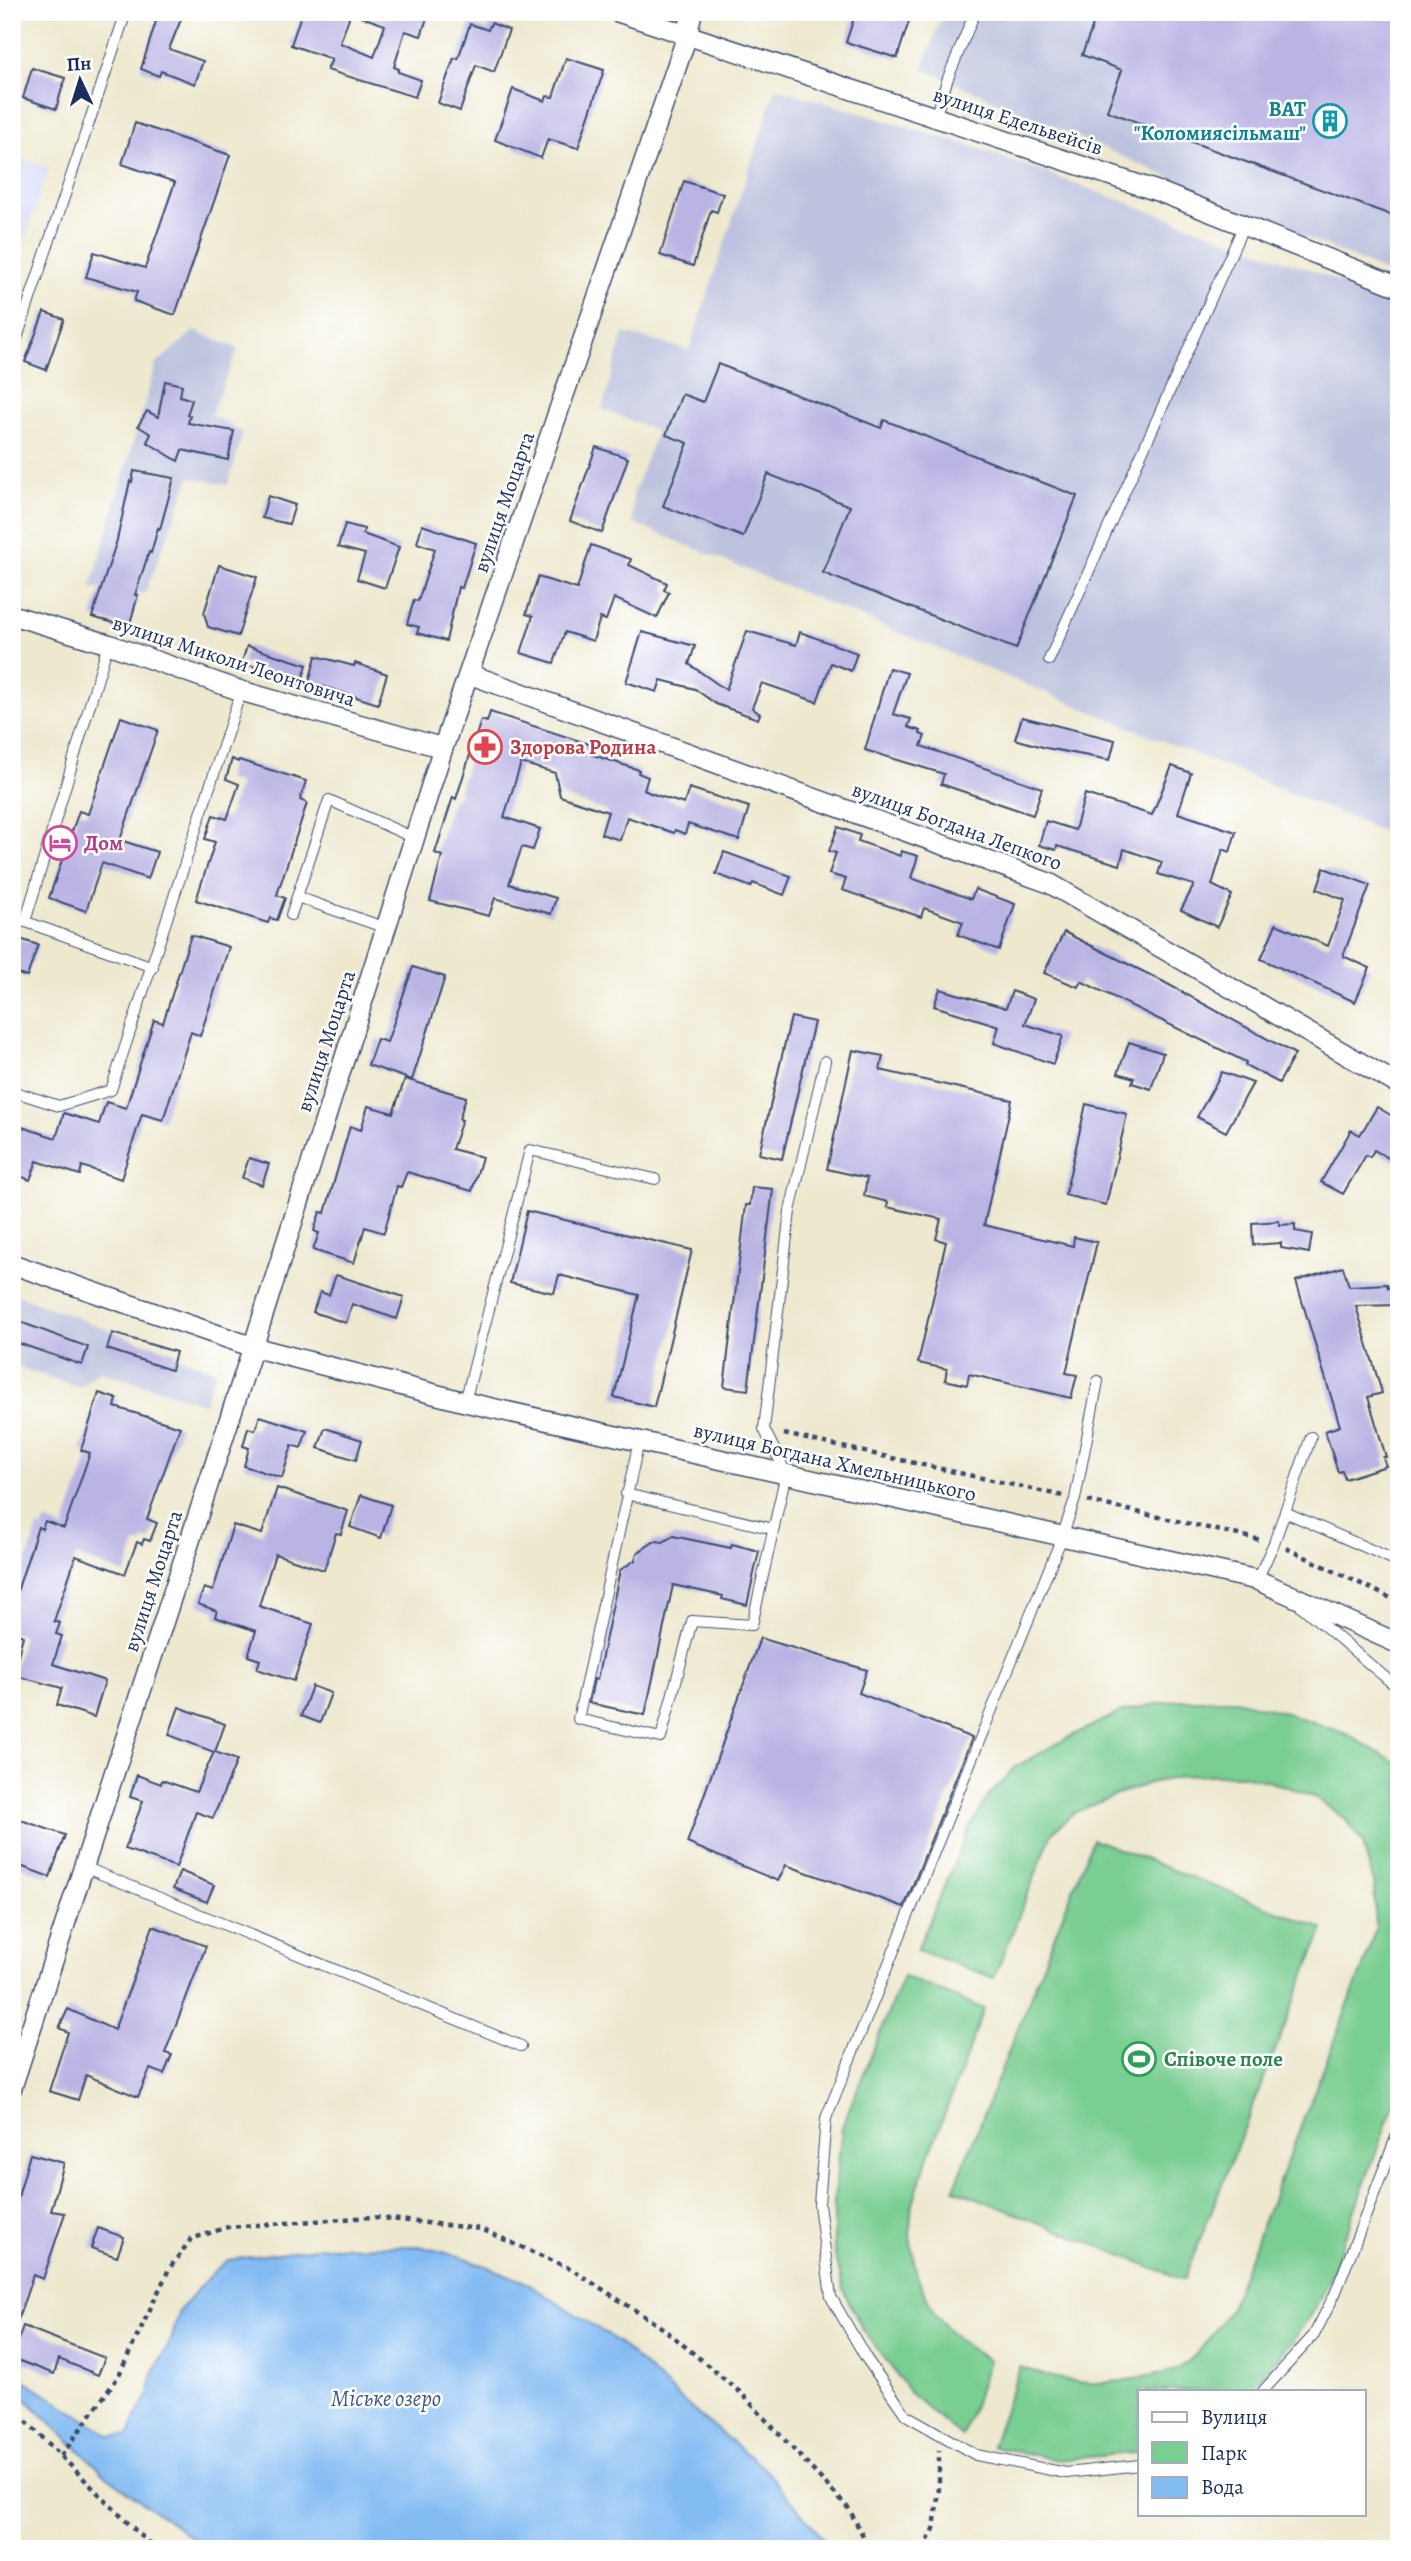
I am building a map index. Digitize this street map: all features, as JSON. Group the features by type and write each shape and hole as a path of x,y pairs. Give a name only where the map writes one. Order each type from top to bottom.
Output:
{"street":[{"name":"вулиця Едельвейсів","path":"618,12 1160,192 1399,287"},
{"name":"вулиця Моцарта","path":"12,2087 253,1347 443,748 687,36 692,12"},
{"name":"вулиця Миколи Леонтовича","path":"12,615 108,644 241,691 443,748"},
{"name":"вулиця Богдана Лепкого","path":"469,674 1049,883 1399,1085"},
{"path":"12,1264 253,1347"},
{"name":"вулиця Богдана Хмельницького","path":"253,1347 465,1402 1257,1580 1399,1644"}],"lane":[{"path":"12,353 126,12"},
{"path":"935,117 975,12"},
{"path":"1049,660 1244,225"},
{"path":"24,922 108,644"},
{"path":"12,1091 59,1106 111,1090 241,691"},
{"path":"291,915 329,800 414,838"},
{"path":"297,897 386,928"},
{"path":"12,917 153,967"},
{"path":"639,1440 578,1719 661,1738 692,1622 752,1625 786,1473 764,1429 790,1211 825,1061"},
{"path":"465,1402 530,1150 655,1180"},
{"path":"1098,1381 1075,1499 1062,1537 826,2118 819,2204 831,2297 866,2358 906,2415 976,2455 1066,2473 1138,2465"},
{"path":"1257,1580 1285,1512 1311,1437"},
{"path":"626,1494 774,1529"},
{"path":"1285,1512 1399,1562"},
{"path":"1283,1591 1399,1689"},
{"path":"84,1867 521,2046"},
{"path":"1264,2390 1314,2335 1335,2294 1399,2130"}],"path":[{"path":"61,2456 118,2377 169,2269 191,2239 228,2227 372,2217 481,2229 570,2269 664,2329 684,2345 741,2393 849,2509 870,2549"},
{"path":"12,2407 153,2549"},
{"path":"923,2549 934,2529 939,2488 940,2434"}],"shaded area":[{"path":"943,12 1399,12 1399,278 923,69"},
{"path":"776,88 980,149 1314,271 1399,308 1399,838 633,523 633,494 656,434 655,430 602,409 624,333 689,350"},
{"path":"12,156 49,168 12,275"},
{"path":"194,331 238,349 211,414 243,433 228,485 190,477 145,593 91,588 156,364"},
{"path":"12,1293 216,1371 204,1403 99,1371 79,1387 12,1365"}],"green space":[{"path":"1177,1700 1235,1700 1290,1714 1346,1734 1399,1764 1399,2090 1331,2274 1316,2306 1292,2342 1249,2390 1138,2390 1138,2452 1058,2460 992,2446 1020,2367 1071,2381 1117,2382 1177,2369 1188,2362 1207,2341 1229,2310 1363,1967 1376,1927 1374,1886 1363,1843 1345,1819 1316,1798 1285,1786 1244,1775 1190,1775 1149,1783 1073,1813 1052,1833 994,1978 917,1950 969,1829 989,1795 1017,1766 1123,1711"},
{"name":"Співоче поле","path":"1093,1839 1323,1929 1184,2280 954,2189"},
{"path":"903,1976 984,2009 911,2211 910,2237 917,2277 935,2315 961,2342 989,2361 962,2436 912,2395 862,2328 845,2294 834,2252 834,2199 842,2127"}],"water":[{"name":"Міське озеро","path":"419,2246 466,2258 523,2281 617,2341 695,2412 764,2468 832,2549 208,2549 108,2477 17,2391 14,2383 26,2381 111,2436 129,2435 150,2392 154,2371 172,2338 179,2311 210,2275 228,2260 321,2247"}],"building":[{"path":"159,12 184,12 169,49 203,61 195,84 161,71 159,76 141,69"},
{"path":"302,12 351,12 340,43 374,57 385,25 359,16 360,12 429,12 421,36 405,31 394,67 399,69 398,72 421,80 415,97 327,70 332,59 291,45"},
{"path":"856,12 876,19 878,12 912,12 897,58 846,42"},
{"name":"ВАТ \"Коломиясільмаш\"","path":"1098,12 1399,12 1399,218 1107,111 1122,70 1082,55"},
{"path":"491,23 509,30 494,72 476,65 460,111 438,103 470,24 488,30"},
{"path":"566,58 604,70 578,148 548,139 541,158 495,140 513,89 545,101 547,96 553,97"},
{"path":"32,68 65,78 56,109 23,98"},
{"path":"135,123 230,155 175,315 134,301 137,292 86,277 94,252 145,268 175,182 122,164"},
{"path":"684,181 723,194 717,212 711,210 693,266 660,255"},
{"path":"44,312 64,319 46,370 25,362"},
{"path":"718,364 881,428 884,420 1077,496 1016,649 823,573 850,506 768,474 743,537 663,506 688,443 666,435 682,394 703,402"},
{"path":"165,381 182,385 180,396 192,400 187,415 190,416 188,423 234,431 228,460 182,450 178,461 147,442 151,434 138,426 147,411 158,417"},
{"path":"596,447 628,458 602,533 570,521"},
{"path":"134,471 174,478 160,529 158,528 135,595 138,595 129,627 92,617 117,540"},
{"path":"268,496 295,505 289,524 262,518"},
{"path":"345,524 364,529 363,534 399,547 385,588 357,579 365,554 338,547"},
{"path":"422,525 476,543 462,588 458,587 446,641 417,633 419,627 407,624 414,600 418,601 435,549 417,543"},
{"path":"591,545 631,559 629,565 667,583 664,590 669,592 657,618 614,598 606,620 600,618 593,641 565,632 554,663 521,653 533,616 526,614 538,577 577,589"},
{"path":"219,565 257,577 238,636 208,627 204,613"},
{"path":"747,631 796,645 800,632 857,653 851,671 831,663 817,702 762,683 752,708 760,714 758,719 716,704 695,689 661,680 657,692 626,682 642,632 695,646 689,664 726,690"},
{"path":"247,646 307,665 301,684 242,662"},
{"path":"316,656 354,666 355,663 387,674 378,704 309,682"},
{"path":"889,668 907,673 893,714 911,719 908,727 921,731 920,734 925,736 921,746 1042,788 1033,815 941,784 944,774 865,750"},
{"path":"490,712 592,745 590,754 639,770 638,773 648,777 644,790 650,793 684,804 689,788 749,807 739,840 688,824 685,834 675,830 674,833 627,817 620,840 601,834 608,812 560,796 555,773 521,763 504,817 540,829 533,850 522,847 509,884 556,898 551,914 495,898 489,916 430,901 442,856 435,853 453,797 456,799 481,720 487,722"},
{"path":"121,717 158,730 120,840 157,852 148,879 102,863 86,911 49,898 79,811 88,814"},
{"path":"1022,717 1115,740 1110,760 1015,739"},
{"path":"232,759 306,781 300,800 307,803 277,895 285,898 277,920 270,918 268,923 196,900 215,842 205,839 213,815 227,819 239,784 226,779"},
{"path":"1172,766 1191,773 1178,813 1236,832 1230,852 1223,849 1212,885 1232,895 1217,927 1181,910 1194,885 1158,874 1162,862 1124,849 1120,865 1057,846 1056,850 1039,845 1046,821 1075,830 1085,794 1152,815"},
{"path":"838,827 860,835 858,841 900,856 901,851 918,856 911,878 971,899 975,889 1015,904 999,950 958,935 963,922 924,908 921,917 842,890 846,879 829,874 836,853 829,851"},
{"path":"724,852 791,876 784,895 753,883 751,887 716,874"},
{"path":"1324,868 1370,885 1343,956 1370,968 1355,1002 1261,959 1276,924 1328,946 1345,900 1317,889"},
{"path":"1064,932 1162,981 1295,1054 1279,1083 1245,1065 1246,1062 1081,981 1078,987 1044,973"},
{"path":"191,935 229,947 200,1036 191,1032 163,1120 142,1114 121,1179 82,1166 80,1175 37,1161 30,1180 12,1173 12,1131 17,1133 19,1126 56,1138 64,1113 99,1124 106,1102 126,1108 154,1020 163,1023"},
{"path":"20,939 38,945 27,977 12,972 12,961"},
{"path":"413,967 445,977 412,1080 368,1065 377,1039 387,1042"},
{"path":"940,989 1006,1008 1012,991 1034,999 1025,1024 1063,1036 1053,1064 994,1043 999,1026 934,1006"},
{"path":"791,1017 814,1022 782,1159 759,1154"},
{"path":"1129,1042 1163,1053 1151,1089 1132,1083 1134,1078 1118,1073"},
{"path":"853,1050 883,1056 880,1070 1012,1100 984,1225 1073,1246 1074,1237 1097,1242 1066,1373 1077,1375 1071,1398 969,1374 967,1385 945,1380 947,1369 918,1363 946,1242 936,1239 941,1219 887,1207 888,1202 864,1196 867,1178 827,1169"},
{"path":"1222,1072 1253,1083 1226,1132 1197,1117"},
{"path":"405,1079 466,1097 459,1119 462,1120 452,1149 482,1157 472,1191 407,1172 401,1187 397,1186 384,1233 365,1227 354,1263 313,1250 319,1233 314,1231 320,1212 325,1213 350,1126 361,1130 368,1106 393,1113"},
{"path":"1086,1104 1127,1114 1106,1205 1065,1195"},
{"path":"1377,1107 1399,1120 1399,1164 1374,1150 1370,1157 1366,1155 1343,1194 1321,1182 1351,1130 1360,1135"},
{"path":"249,1158 269,1164 262,1185 242,1178"},
{"path":"752,1187 773,1189 748,1390 724,1387 746,1205 750,1205"},
{"path":"527,1211 692,1250 654,1407 614,1397 639,1295 559,1275 554,1293 510,1283"},
{"path":"1279,1221 1280,1225 1295,1224 1295,1231 1312,1234 1309,1253 1281,1248 1281,1243 1253,1245 1252,1223"},
{"path":"1343,1267 1349,1286 1387,1284 1388,1288 1399,1288 1399,1305 1356,1306 1382,1393 1368,1397 1386,1457 1383,1457 1386,1466 1345,1479 1342,1471 1338,1472 1325,1431 1340,1426 1296,1281"},
{"path":"336,1275 404,1297 397,1319 352,1304 346,1323 313,1312 320,1292 329,1295"},
{"path":"12,1319 88,1347 82,1365 12,1341"},
{"path":"112,1333 176,1352 171,1370 107,1349"},
{"path":"99,1393 117,1399 115,1407 180,1427 147,1519 157,1523 150,1541 144,1539 142,1544 137,1542 125,1574 76,1556 54,1621 60,1623 56,1634 62,1636 53,1664 105,1681 94,1717 57,1705 62,1688 13,1675 23,1636 12,1632 12,1607 38,1527 42,1529 45,1521 64,1528 90,1453 81,1450"},
{"path":"260,1416 307,1431 301,1448 292,1445 282,1478 244,1466 249,1448 243,1446 248,1428 255,1430"},
{"path":"325,1428 362,1440 356,1460 318,1448"},
{"path":"277,1488 348,1511 341,1534 336,1533 324,1570 275,1554 259,1606 313,1624 294,1681 257,1669 260,1660 248,1656 256,1631 215,1617 217,1611 198,1604 204,1588 213,1591 233,1525 262,1534"},
{"path":"361,1495 391,1505 381,1538 350,1527"},
{"path":"673,1536 731,1548 732,1544 759,1551 747,1605 722,1599 723,1596 673,1585 645,1715 589,1703 594,1679 597,1680 620,1570 635,1560 637,1553 655,1541 663,1542"},
{"path":"760,1638 867,1670 859,1693 972,1738 904,1907 786,1865 778,1881 687,1843"},
{"path":"312,1686 331,1693 320,1723 301,1716"},
{"path":"179,1707 225,1724 215,1752 237,1760 213,1818 196,1812 176,1867 125,1849 143,1801 130,1797 137,1775 161,1784 162,1780 196,1792 214,1752 169,1735"},
{"path":"12,1817 65,1835 50,1877 12,1863"},
{"path":"180,1871 214,1885 207,1902 173,1889"},
{"path":"153,1926 206,1946 165,2053 172,2055 164,2074 150,2069 138,2097 86,2075 78,2100 49,2091 68,2032 59,2028 68,2009 114,2030"},
{"path":"30,2154 64,2163 51,2211 65,2213 43,2279 33,2275 16,2325 12,2325 12,2219"},
{"path":"98,2228 124,2237 117,2257 91,2248"},
{"path":"23,2326 105,2358 98,2375 59,2359 54,2374 12,2358"}],"place":[{"name":"ВАТ \"Коломиясільмаш\"","path":"1330,121"},
{"name":"Здорова Родина","path":"485,747"},
{"name":"Дом","path":"60,843"},
{"name":"Співоче поле","path":"1139,2059"}]}
